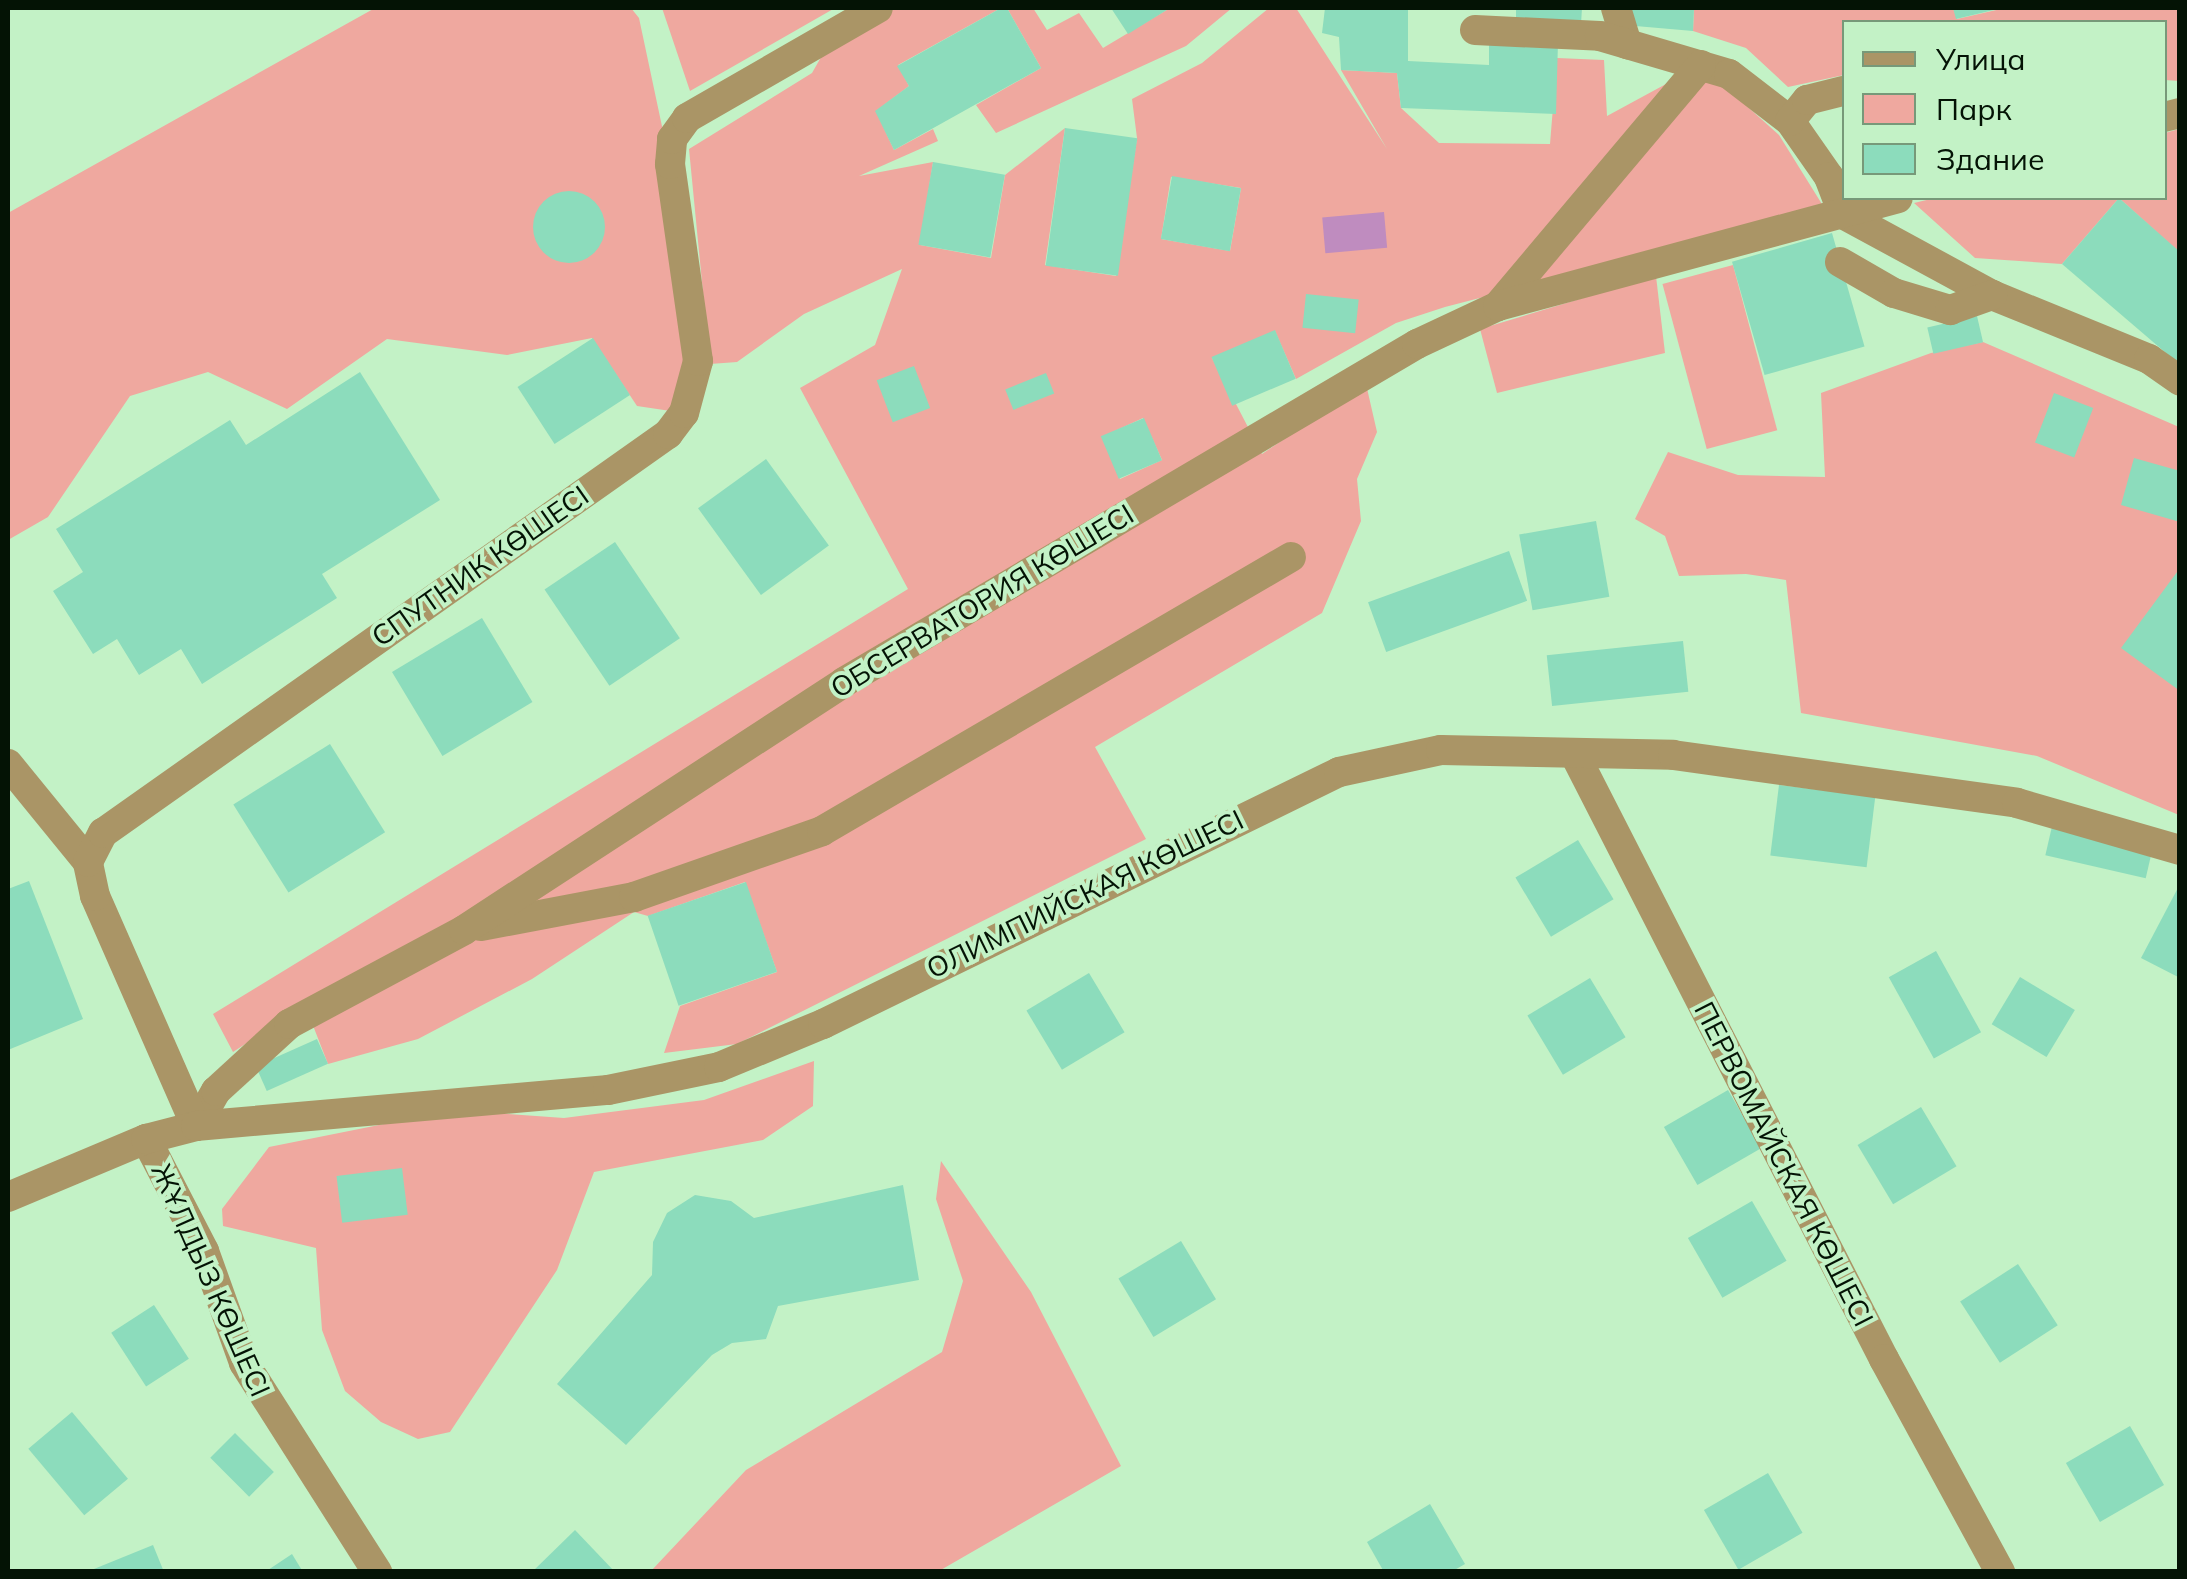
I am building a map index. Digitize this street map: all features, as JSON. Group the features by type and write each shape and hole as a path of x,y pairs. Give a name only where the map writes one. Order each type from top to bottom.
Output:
{"street":[{"name":"СПУТНИК КӨШЕСІ","path":"88,862 102,833 668,434 684,413 698,361 670,164 672,139 687,118 878,8"},
{"path":"1614,40 1616,8"},
{"path":"1475,30 1614,40 1730,74 1790,121 1829,176 1843,214 1992,296 2149,360 2180,381"},
{"path":"1498,306 1700,65"},
{"path":"1790,121 1807,100 1842,91"},
{"name":"ОБСЕРВАТОРИЯ КӨШЕСІ","path":"196,1126 216,1090 290,1024 464,930 844,682 1417,344 1498,306 1891,200"},
{"path":"1840,262 1894,293 1950,310 1992,296"},
{"path":"464,930 634,897 822,831 1290,557"},
{"name":"ОЛИМПИЙСКАЯ КӨШЕСІ","path":"8,1197 146,1139 196,1126 608,1090 719,1067 823,1024 1339,772 1442,750 1673,754 2016,803 2180,850"},
{"name":"ПЕРВОМАЙСКАЯ КӨШЕСІ","path":"1574,753 1884,1359 2000,1572"},
{"path":"8,764 88,862 95,896 196,1126"},
{"name":"ЖҰЛДЫЗ КӨШЕСІ","path":"146,1139 204,1250 244,1364 376,1572"}],"green space":[{"path":"375,8 631,8 639,18 670,164 698,327 684,413 637,406 592,338 507,355 387,339 287,409 208,372 130,396 48,517 8,540 8,213"},
{"path":"662,8 835,8 690,91"},
{"path":"894,8 1001,8 898,65 909,86 876,111 894,150 933,129 938,141 859,176 933,162 920,245 991,258 1005,175 1065,128 1045,265 1116,276 1137,138 1132,99 1202,63 1269,8 1296,8 1387,149 1341,70 1397,73 1401,108 1439,143 1550,144 1557,58 1604,60 1607,116 1701,65 1779,135 1825,209 1445,307 1396,323 1296,379 1275,331 1212,358 1262,454 1366,384 1377,432 1357,479 1361,521 1322,613 1095,747 1146,839 737,1044 664,1053 680,1006 777,972 745,882 648,916 634,912 532,979 418,1039 328,1064 305,1005 233,1052 213,1014 908,589 800,388 875,345 902,269 804,314 737,362 710,364 689,149 812,73 828,45","holes":["1171,177 1241,188 1230,251 1161,239","1143,418 1162,460 1120,479 1102,437"]},
{"path":"1007,8 1033,8 1047,30 1079,13 1103,48 1170,8 1232,8 1186,46 996,133 976,105 1041,68"},
{"path":"1694,8 1953,8 1957,19 2005,8 2179,8 2179,81 2167,80 2167,20 1842,20 1842,75 1788,87 1746,48 1693,31"},
{"path":"2179,129 2179,252 2121,200 2167,200 2167,132"},
{"path":"2117,200 2062,264 1975,258 1914,203"},
{"path":"1733,265 1777,430 1707,449 1662,284"},
{"path":"1656,276 1665,353 1497,393 1480,329"},
{"path":"1983,342 2179,427 2179,815 2037,756 1801,713 1786,580 1746,574 1679,576 1665,536 1635,519 1668,452 1738,475 1825,477 1821,393 1931,353"},
{"path":"814,1061 813,1106 763,1140 594,1172 557,1270 450,1432 418,1439 381,1422 345,1391 322,1330 316,1248 223,1226 222,1209 269,1147 454,1110 564,1118 704,1100"},
{"path":"941,1161 1031,1292 1121,1466 939,1571 651,1571 746,1470 942,1352 963,1281 936,1199"}],"shaded area":[{"path":"1384,212 1387,248 1325,253 1322,217"}],"building":[{"path":"1007,8 1041,68 894,150 875,111 909,86 897,66"},
{"path":"1111,8 1170,8 1128,34"},
{"path":"1325,8 1408,8 1408,61 1489,65 1489,40 1558,42 1556,114 1401,108 1397,73 1341,70 1339,37 1322,33"},
{"path":"1516,8 1582,8 1581,24 1516,21"},
{"path":"1622,8 1694,8 1693,31 1624,25"},
{"path":"1953,8 1998,8 1998,9 1956,19"},
{"path":"1065,128 1137,138 1118,276 1046,266"},
{"path":"933,162 1005,175 990,257 918,245"},
{"path":"1172,176 1241,188 1230,251 1161,239"},
{"path":"569,191 583,193 595,201 603,213 603,241 595,253 583,261 569,263 555,261 543,253 535,241 533,227 535,213 543,201 555,193"},
{"path":"2121,200 2180,252 2180,365 2062,264"},
{"path":"1832,233 1865,346 1765,375 1732,262"},
{"path":"1306,294 1359,300 1355,333 1302,328"},
{"path":"1977,316 1983,342 1933,354 1927,327"},
{"path":"1275,330 1296,379 1232,406 1211,357"},
{"path":"593,338 630,395 555,444 518,387"},
{"path":"914,366 930,408 893,422 877,380"},
{"path":"360,372 440,500 322,574 337,598 202,684 181,649 139,675 117,639 93,654 53,591 83,572 56,529 230,420 246,445"},
{"path":"1046,373 1054,393 1013,410 1005,389"},
{"path":"2054,393 2093,408 2074,458 2035,442"},
{"path":"1144,418 1162,460 1119,479 1101,436"},
{"path":"2134,458 2180,471 2180,522 2121,505"},
{"path":"766,459 829,546 761,595 698,508"},
{"path":"1596,521 1609,597 1533,610 1519,535"},
{"path":"615,542 680,638 609,686 545,590"},
{"path":"1509,551 1527,601 1386,652 1368,602"},
{"path":"2180,568 2180,691 2121,648"},
{"path":"482,618 532,702 442,756 392,672"},
{"path":"1683,641 1688,692 1552,706 1547,655"},
{"path":"330,744 385,832 288,893 233,804"},
{"path":"1779,785 1875,797 1867,867 1770,855"},
{"path":"2053,822 2153,845 2146,878 2045,855"},
{"path":"1578,840 1614,899 1551,937 1515,878"},
{"path":"29,881 83,1019 8,1050 8,889"},
{"path":"746,882 777,972 679,1006 648,916"},
{"path":"2180,884 2180,978 2141,958"},
{"path":"1936,951 1981,1032 1934,1059 1889,977"},
{"path":"1089,973 1125,1032 1062,1070 1026,1011"},
{"path":"2020,977 2075,1010 2047,1057 1992,1024"},
{"path":"1590,978 1626,1037 1563,1075 1527,1016"},
{"path":"317,1039 328,1064 267,1091 256,1066"},
{"path":"1728,1090 1762,1148 1697,1185 1664,1127"},
{"path":"1921,1107 1957,1166 1893,1204 1858,1145"},
{"path":"402,1168 408,1215 342,1223 336,1176"},
{"path":"903,1185 919,1280 778,1306 766,1339 732,1343 712,1355 626,1445 557,1384 652,1275 653,1242 667,1213 695,1195 731,1201 754,1218"},
{"path":"1752,1201 1786,1261 1722,1298 1688,1238"},
{"path":"1181,1241 1216,1299 1153,1337 1118,1279"},
{"path":"2018,1264 2058,1325 2000,1363 1960,1302"},
{"path":"154,1305 189,1359 146,1386 111,1333"},
{"path":"72,1412 128,1479 84,1515 28,1449"},
{"path":"2130,1426 2164,1485 2100,1522 2066,1463"},
{"path":"235,1433 274,1472 249,1497 210,1458"},
{"path":"1768,1473 1803,1533 1738,1570 1704,1510"},
{"path":"1430,1504 1465,1564 1451,1572 1384,1572 1367,1542"},
{"path":"575,1530 615,1572 532,1572"},
{"path":"153,1545 164,1572 89,1572 89,1571"},
{"path":"292,1554 303,1572 265,1572"}]}
